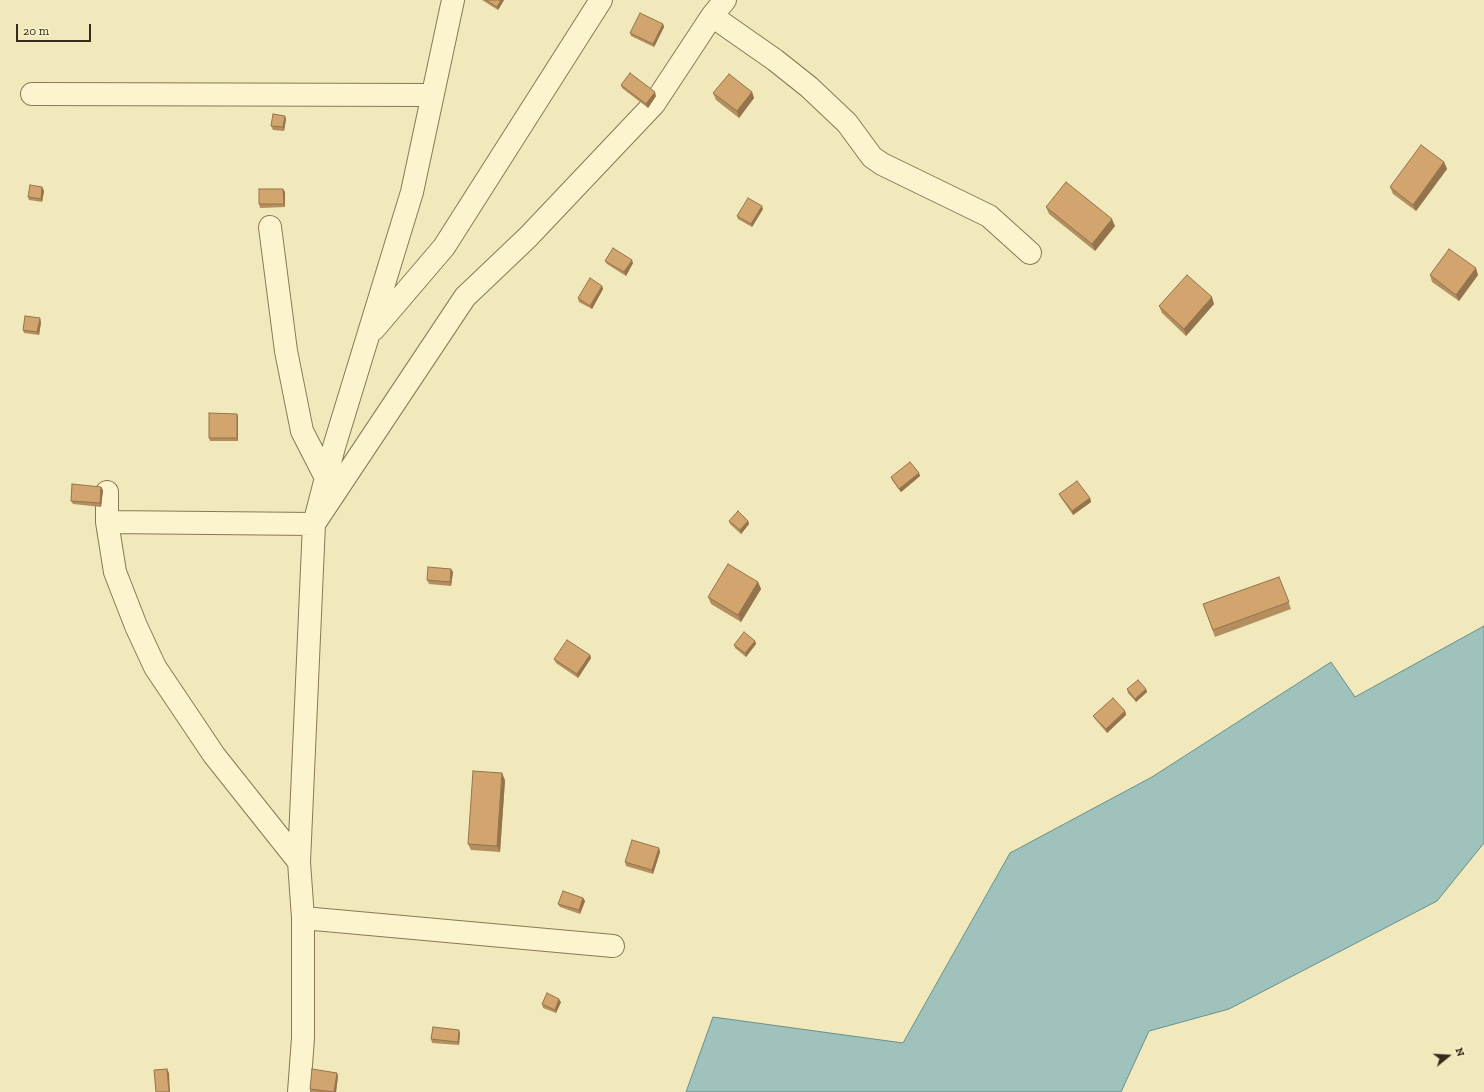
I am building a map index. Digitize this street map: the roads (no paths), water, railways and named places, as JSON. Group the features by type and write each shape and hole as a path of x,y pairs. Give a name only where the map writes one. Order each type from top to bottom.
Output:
{"street":[{"path":"299,1092 303,1038 303,918 299,862 314,524 326,478 412,192 431,95 453,0"},
{"path":"368,336 444,247 601,0"},
{"path":"314,524 465,297 528,237 654,104 719,8 776,60 809,87 847,124 872,157 882,164 989,216 1030,253"},
{"path":"32,94 431,95"},
{"path":"270,227 286,351 302,431 326,478"},
{"path":"107,492 107,522 115,572 136,626 155,667 214,754 299,862"},
{"path":"107,522 314,524"},
{"path":"303,918 613,946"}],"water":[{"path":"1484,626 1484,843 1437,901 1229,1009 1149,1031 1121,1092 686,1092 713,1017 903,1043 1010,853 1152,777 1331,662 1355,697"}]}
